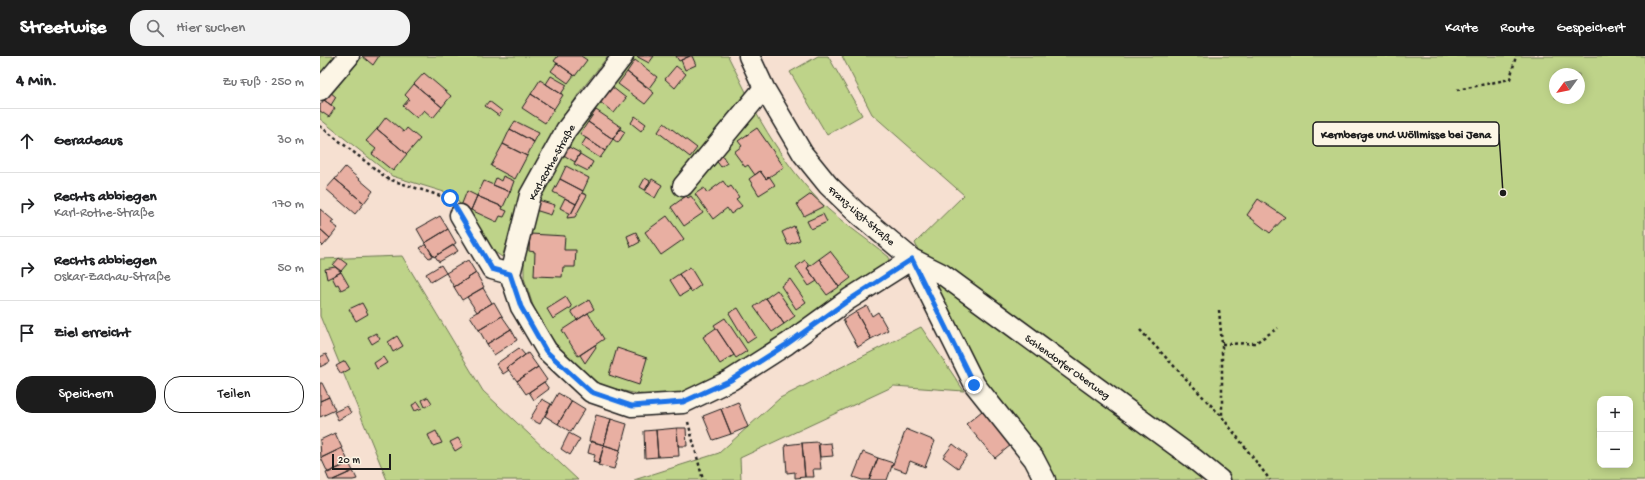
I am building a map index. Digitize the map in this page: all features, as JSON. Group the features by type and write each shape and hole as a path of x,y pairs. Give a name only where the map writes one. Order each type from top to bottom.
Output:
{"street":[{"path":"320,90 349,56"},
{"name":"Karl-Rothe-Straße","path":"510,274 530,195 566,130 623,56"},
{"name":"Franz-Liszt-Straße","path":"749,56 764,88 803,154 828,185 856,212 912,259"},
{"path":"683,186 764,88"},
{"path":"460,215 492,269 510,274 521,307 546,351 591,392 632,406 683,402 731,380 912,259 974,385 1034,459 1045,480"},
{"name":"Schlendorfer Oberweg","path":"912,259 942,274 1193,458 1220,480"}],"path":[{"path":"1457,90 1510,79 1516,56"},
{"path":"320,126 388,179 450,198 460,215"},
{"path":"1219,310 1222,344 1222,417"},
{"path":"1222,344 1255,343 1278,328"},
{"path":"1140,330 1222,417 1270,480"},
{"path":"683,402 703,480"}],"green space":[{"path":"320,56 338,56 320,78"},
{"path":"363,56 608,56 579,93 551,139 525,187 502,257 486,246 454,195 392,176 320,119 320,108"},
{"path":"632,56 728,56 747,94 675,180 686,194 755,111 788,163 819,201 889,257 888,268 766,350 695,391 660,397 607,387 589,378 567,360 536,315 524,278 524,250 529,225 539,200 556,166 583,121"},
{"path":"818,56 828,56 862,115 827,135 790,72"},
{"path":"842,56 1645,56 1645,480 1056,480 1047,463 977,380 915,243 964,195 872,114"},
{"path":"402,256 483,391 578,480 387,480 320,316 320,259"},
{"path":"921,327 964,391 894,386 740,458 741,480 634,480 719,453 780,398"}],"building":[{"path":"362,56 379,56 373,65"},
{"path":"558,56 581,56 587,60 575,76 554,61"},
{"path":"636,56 654,56 649,63"},
{"path":"676,56 690,56 679,61"},
{"path":"692,56 696,65 685,70 681,60"},
{"path":"635,60 657,77 649,88 627,72"},
{"path":"557,63 574,75 568,83 551,71"},
{"path":"676,66 686,74 675,88 665,79"},
{"path":"627,72 654,93 645,104 618,84"},
{"path":"424,73 451,96 442,107 414,84"},
{"path":"551,76 567,85 561,94 546,84"},
{"path":"540,80 563,95 554,109 531,94"},
{"path":"414,84 442,107 433,118 424,110 417,118 403,106 409,99 405,95"},
{"path":"612,87 626,98 614,113 600,102"},
{"path":"330,92 336,97 331,105 324,100"},
{"path":"531,94 554,109 545,123 522,108"},
{"path":"324,100 335,108 329,117 320,111 320,105"},
{"path":"489,101 502,111 499,116 485,106"},
{"path":"596,110 621,127 613,139 588,122"},
{"path":"635,116 646,124 641,131 631,123"},
{"path":"386,117 404,132 407,128 420,139 407,154 377,129"},
{"path":"515,121 539,133 534,142 510,129"},
{"path":"588,122 613,139 605,151 580,134"},
{"path":"664,123 697,148 690,157 658,132"},
{"path":"757,128 784,167 766,179 760,171 755,175 748,165 745,167 734,152 742,146 738,141"},
{"path":"377,129 407,154 393,171 372,154 376,149 366,141"},
{"path":"510,129 534,142 527,156 503,144"},
{"path":"620,129 625,132 618,143 613,139"},
{"path":"586,138 605,151 600,158 581,146"},
{"path":"503,144 527,156 515,179 491,166"},
{"path":"567,146 580,153 575,162 562,154"},
{"path":"580,154 593,162 588,171 574,164"},
{"path":"722,155 727,163 721,167 715,159"},
{"path":"566,166 589,178 583,191 560,179"},
{"path":"345,167 373,191 364,203 335,179"},
{"path":"760,171 766,179 769,176 775,185 759,195 749,179"},
{"path":"503,176 514,181 510,192 493,185 496,178 501,181"},
{"path":"645,178 650,181 645,190 640,187"},
{"path":"335,179 364,203 355,214 326,189"},
{"path":"560,179 583,191 576,204 553,192"},
{"path":"652,179 662,185 655,198 645,192"},
{"path":"484,181 510,192 503,207 477,196"},
{"path":"723,181 728,188 731,186 739,197 736,199 742,206 731,214 727,208 713,219 695,194 704,188 707,193"},
{"path":"467,191 477,196 471,210 461,206"},
{"path":"582,193 587,195 575,217 567,218 569,213 571,214"},
{"path":"811,194 824,206 804,216 797,204"},
{"path":"477,196 503,207 502,209 507,211 504,217 500,216 497,222 471,210"},
{"path":"686,196 688,198 691,196 703,213 684,226 671,207"},
{"path":"565,198 576,204 571,214 560,208"},
{"path":"1258,199 1285,217 1270,233 1247,215"},
{"path":"538,200 555,205 551,215 535,210"},
{"path":"320,209 334,221 331,223 338,228 330,238 320,229"},
{"path":"823,214 827,222 811,229 807,221"},
{"path":"440,216 448,229 425,243 417,229"},
{"path":"667,216 684,239 661,255 645,232"},
{"path":"794,226 800,240 788,245 782,232"},
{"path":"320,229 330,238 323,246 320,243"},
{"path":"448,229 456,243 434,257 425,243"},
{"path":"636,232 640,242 631,247 627,236"},
{"path":"530,234 565,236 564,250 576,250 575,267 563,267 562,277 534,276 535,252 529,251"},
{"path":"426,244 433,256 429,258 420,248"},
{"path":"454,245 458,251 439,262 435,256"},
{"path":"830,251 851,278 839,287 819,259"},
{"path":"339,258 347,264 341,271 333,265"},
{"path":"819,259 839,287 827,295 807,268"},
{"path":"468,260 476,273 454,287 446,273"},
{"path":"805,260 809,266 807,268 817,281 809,286 796,267"},
{"path":"441,265 446,273 431,282 426,274"},
{"path":"335,267 341,272 327,279 325,269"},
{"path":"690,267 701,285 691,292 679,274"},
{"path":"341,272 349,286 341,290 338,284 336,285 332,277"},
{"path":"476,273 484,287 462,300 454,287"},
{"path":"679,274 690,290 680,296 670,280"},
{"path":"790,279 806,302 796,309 781,286"},
{"path":"483,288 492,303 477,312 467,297"},
{"path":"777,290 795,316 784,324 766,298"},
{"path":"566,297 572,307 553,319 547,309"},
{"path":"766,298 784,324 772,332 754,307"},
{"path":"589,300 594,309 577,320 571,311"},
{"path":"494,302 502,316 479,330 470,316"},
{"path":"362,303 368,314 356,321 349,309"},
{"path":"867,306 872,316 878,312 888,330 871,339 856,312"},
{"path":"738,308 756,337 747,343 729,313"},
{"path":"856,312 871,339 858,347 843,320"},
{"path":"588,313 604,339 578,356 562,330"},
{"path":"502,316 511,329 487,344 479,330"},
{"path":"725,318 747,351 736,358 714,325"},
{"path":"716,328 734,355 720,364 703,337"},
{"path":"511,329 517,340 494,355 487,344"},
{"path":"376,333 380,339 372,344 368,337"},
{"path":"397,336 403,346 393,352 388,342"},
{"path":"595,345 596,347 585,363 580,355"},
{"path":"519,348 525,355 507,368 509,370 503,374 496,364"},
{"path":"617,348 647,358 639,385 609,375"},
{"path":"528,353 538,367 517,381 507,368"},
{"path":"326,354 330,362 320,367 320,357"},
{"path":"383,357 387,363 377,369 374,363"},
{"path":"345,361 350,369 341,374 336,366"},
{"path":"538,367 547,380 526,394 517,381"},
{"path":"544,382 549,389 534,400 529,392"},
{"path":"320,383 322,383 329,397 320,401"},
{"path":"558,393 572,401 558,424 545,416"},
{"path":"329,397 335,410 320,417 320,401"},
{"path":"428,397 432,403 425,407 422,400"},
{"path":"542,399 551,404 540,424 530,419"},
{"path":"572,401 585,409 571,432 558,424"},
{"path":"418,402 422,408 415,411 412,405"},
{"path":"738,402 748,427 731,434 721,409"},
{"path":"347,406 351,413 338,420 334,412"},
{"path":"721,409 731,434 713,440 703,416"},
{"path":"982,411 1011,445 995,458 966,424"},
{"path":"596,415 611,419 604,445 589,441"},
{"path":"611,419 627,424 620,450 604,445"},
{"path":"677,428 679,456 658,457 656,430"},
{"path":"677,428 686,428 687,446 678,446"},
{"path":"906,429 935,441 925,467 910,461 906,472 892,467"},
{"path":"656,430 658,457 645,458 644,431"},
{"path":"436,431 442,443 433,446 428,435"},
{"path":"335,433 342,448 321,458 320,440"},
{"path":"569,433 580,439 570,455 561,449"},
{"path":"458,438 463,446 455,451 450,442"},
{"path":"591,441 604,445 599,464 593,462 595,455 588,453"},
{"path":"818,442 821,469 813,469 814,477 805,477 802,443"},
{"path":"802,443 805,477 795,478 795,472 787,473 785,445"},
{"path":"831,443 833,456 820,457 819,444"},
{"path":"953,444 967,455 958,468 943,457"},
{"path":"604,445 620,450 614,469 598,465"},
{"path":"342,448 349,463 328,473 321,458"},
{"path":"863,452 878,458 869,480 862,480 853,477"},
{"path":"878,458 893,463 887,480 869,480"},
{"path":"349,463 353,471 333,480 329,480 326,473"},
{"path":"353,471 357,479 333,480"}],"place":[{"name":"Kernberge und Wöllmisse bei Jena","path":"1503,193"}],"route":[{"path":"450,198 492,269 510,274 521,307 546,351 591,392 632,406 683,402 731,380 912,259 974,385"}]}
